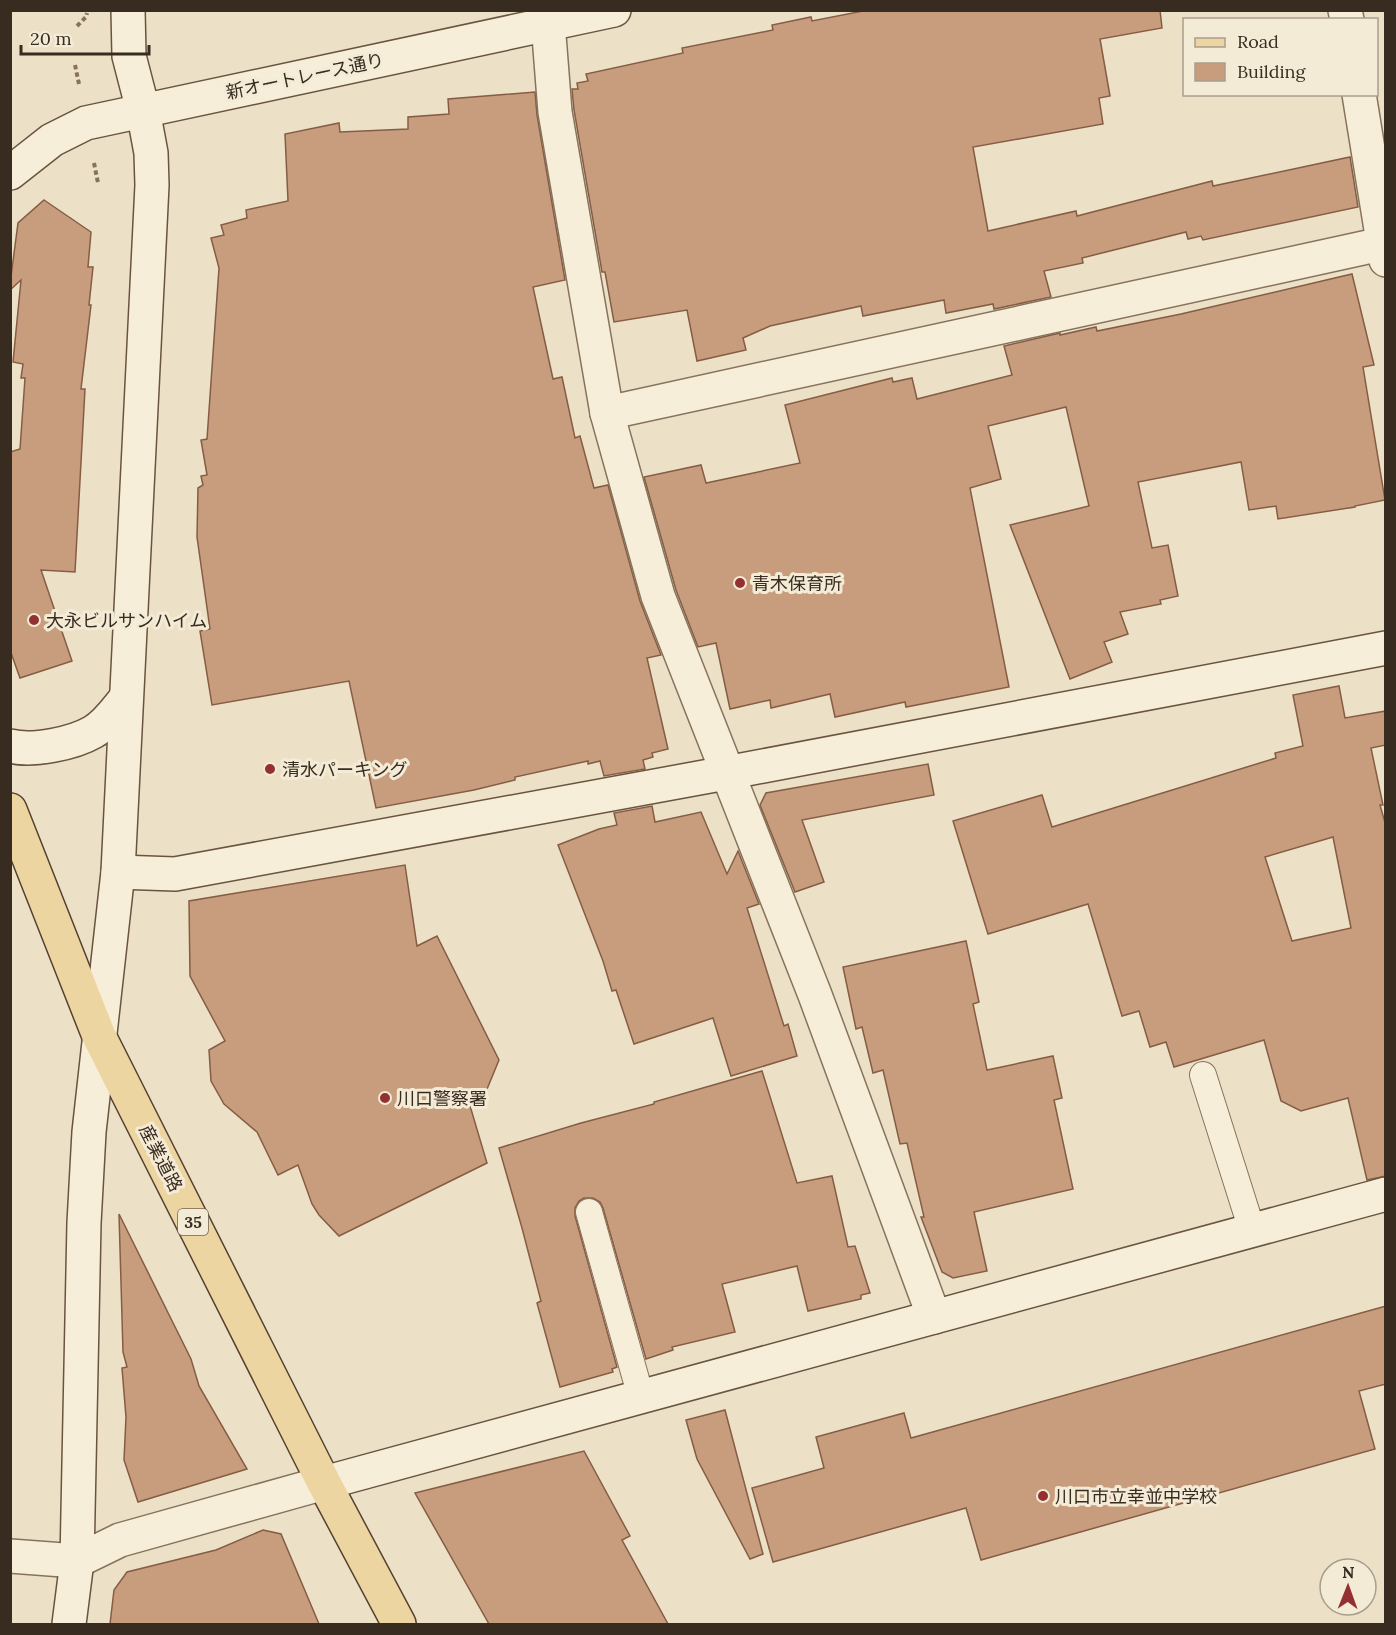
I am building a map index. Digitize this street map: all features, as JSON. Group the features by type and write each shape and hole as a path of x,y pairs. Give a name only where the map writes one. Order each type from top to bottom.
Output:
{"main road":[{"name":"産業道路","path":"10,810 99,1036 324,1483 399,1624"}],"street":[{"path":"69,1624 77,1561 84,1223 89,1132 117,872 152,185 151,153 129,56 128,10"},
{"name":"新オートレース通り","path":"10,173 51,140 86,123 547,17 614,10"},
{"path":"547,17 555,112 607,413 658,597 815,995 934,1317"},
{"path":"607,413 1385,249 1359,96"},
{"path":"117,872 175,874 726,774 1386,648"},
{"path":"10,747 35,748 54,745 93,732 107,721 126,698"},
{"path":"10,1556 77,1561 120,1540 1386,1194"}],"lane":[{"path":"1203,1075 1252,1230"},
{"path":"589,1212 641,1397"}],"path":[{"path":"76,26 86,17 87,10"}],"building":[{"path":"868,10 1160,10 1162,28 1100,39 1110,96 1099,98 1103,124 973,147 988,231 1076,211 1077,216 1212,181 1213,186 1350,157 1358,207 1203,240 1201,236 1188,239 1186,232 1082,258 1083,263 1044,271 1051,297 994,309 993,304 946,313 944,300 863,316 861,306 770,326 743,338 746,350 697,361 687,310 614,322 605,272 602,272 572,89 578,89 577,83 588,81 586,74 683,53 682,48 773,30 772,25 811,17 812,21"},
{"path":"535,92 565,280 533,287 553,379 562,377 575,438 580,436 594,488 608,485 640,601 661,655 647,658 668,749 652,753 653,757 643,760 645,769 604,776 600,761 588,764 588,761 515,777 515,780 474,790 376,808 349,681 212,705 200,631 210,629 197,537 198,488 203,485 201,476 207,475 201,440 207,439 219,268 211,238 224,235 221,225 247,218 246,210 288,201 285,134 339,123 340,132 408,129 408,117 449,114 448,99"},
{"path":"44,200 91,232 88,267 93,267 81,389 85,389 75,572 41,570 72,661 20,678 10,650 10,452 20,449 25,378 21,378 23,364 13,362 21,280 10,290 10,284 18,223"},
{"path":"1352,274 1374,365 1363,367 1385,500 1278,519 1276,506 1249,510 1241,462 1138,482 1152,548 1168,545 1178,596 1160,600 1161,604 1120,612 1128,634 1104,642 1112,662 1070,679 1010,525 1089,506 1066,407 988,426 1001,479 970,488 1009,687 906,707 905,702 835,717 830,694 771,708 770,700 730,709 716,643 698,647 676,590 644,477 701,465 706,483 800,463 785,405 892,378 893,382 912,378 917,399 1012,375 1004,346 1060,333 1060,335 1096,327 1097,331 1181,314"},
{"path":"1339,686 1345,718 1386,711 1386,745 1371,748 1383,805 1380,805 1386,826 1386,1176 1367,1180 1348,1098 1301,1111 1281,1101 1264,1040 1174,1067 1166,1042 1150,1047 1139,1011 1122,1016 1088,904 988,934 953,821 1042,795 1052,827 1276,758 1275,753 1303,746 1293,695","holes":["1333,837 1351,928 1292,941 1265,857"]},
{"path":"928,764 934,795 802,820 824,882 795,892 760,805 766,793"},
{"path":"652,806 655,822 701,812 727,874 738,851 759,904 747,908 784,1026 788,1024 797,1056 731,1076 713,1018 634,1044 616,990 612,991 603,961 558,845 599,829 617,825 614,813"},
{"path":"405,865 417,946 437,936 499,1060 485,1094 468,1099 487,1163 339,1236 312,1204 298,1165 278,1175 257,1132 224,1104 211,1081 209,1050 225,1041 190,976 189,901"},
{"path":"966,941 979,1002 973,1004 987,1070 1053,1056 1062,1098 1054,1100 1073,1189 974,1212 987,1271 953,1278 942,1272 921,1217 924,1217 907,1143 900,1144 883,1070 873,1073 862,1027 856,1029 843,967"},
{"path":"762,1071 797,1183 832,1176 848,1247 855,1246 870,1293 861,1295 861,1299 808,1311 797,1266 722,1284 735,1332 672,1347 673,1350 646,1359 603,1208 600,1202 593,1198 584,1198 575,1208 575,1216 617,1367 612,1369 613,1372 560,1387 537,1303 541,1301 499,1148"},
{"path":"119,1214 191,1359 199,1386 247,1469 138,1502 124,1460 126,1417 122,1368 127,1367 123,1352"},
{"path":"1386,1306 1386,1384 1359,1391 1375,1449 981,1560 966,1508 773,1562 752,1488 824,1468 816,1437 904,1413 911,1438"},
{"path":"725,1410 763,1554 750,1559 697,1459 686,1420"},
{"path":"584,1451 630,1536 622,1540 668,1624 489,1624 415,1493"},
{"path":"263,1530 281,1534 319,1624 110,1624 114,1590 127,1572 216,1550"}],"place":[{"name":"青木保育所","path":"740,583"},
{"name":"大永ビルサンハイム","path":"34,620"},
{"name":"清水パーキング","path":"270,769"},
{"name":"川口警察署","path":"385,1098"},
{"name":"川口市立幸並中学校","path":"1043,1496"}]}
